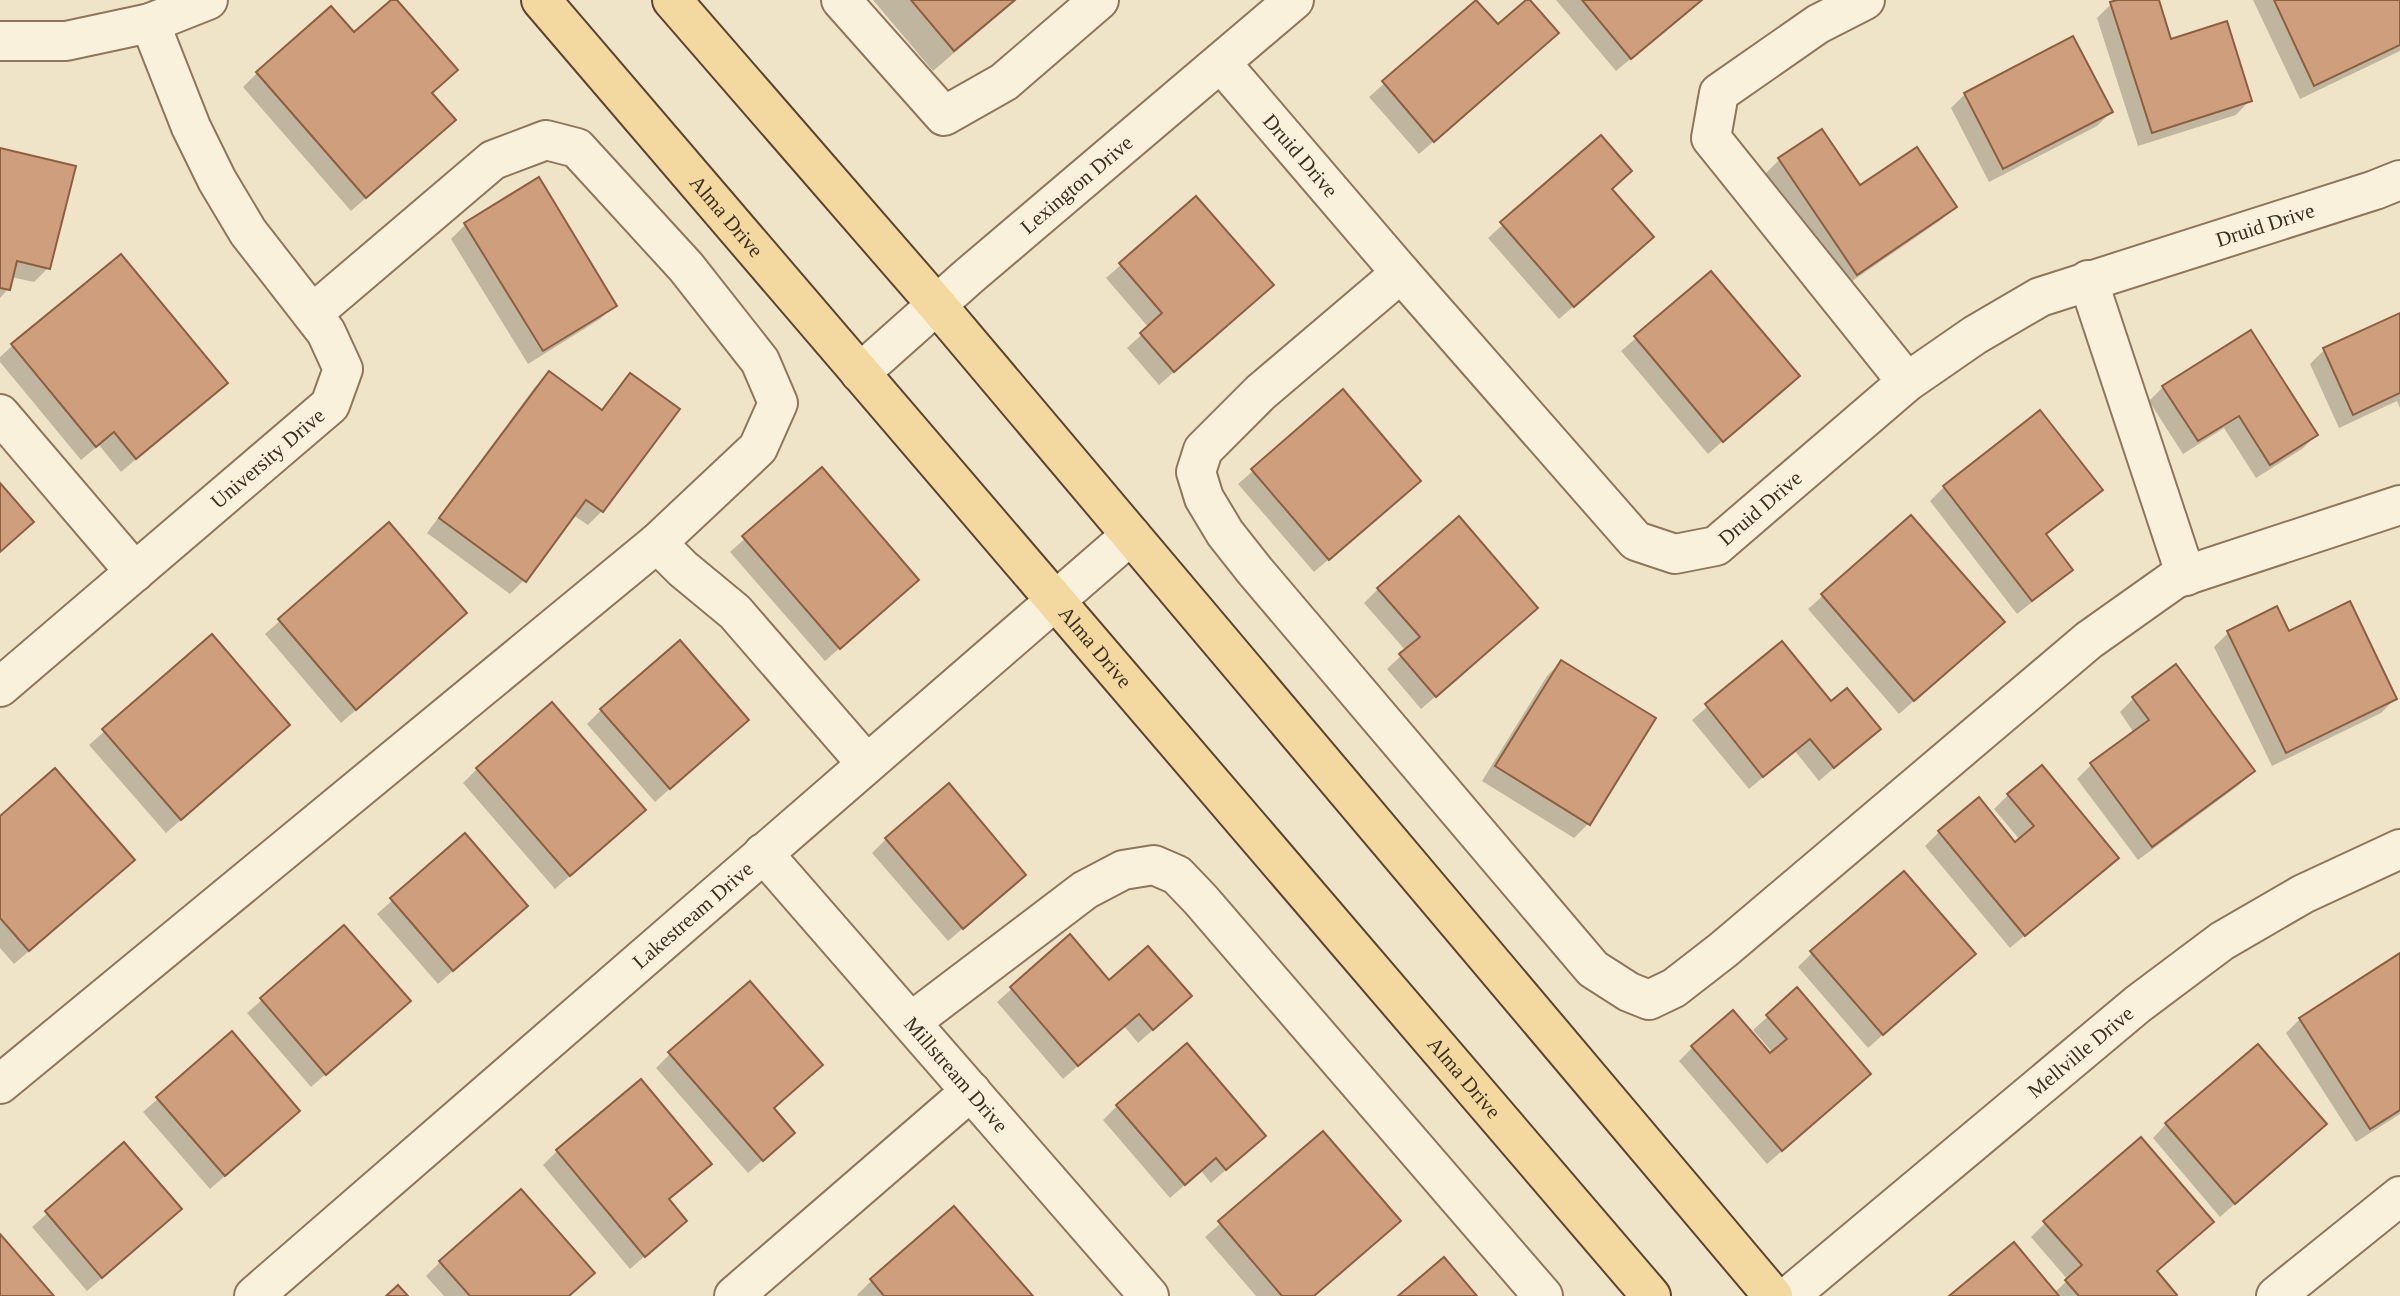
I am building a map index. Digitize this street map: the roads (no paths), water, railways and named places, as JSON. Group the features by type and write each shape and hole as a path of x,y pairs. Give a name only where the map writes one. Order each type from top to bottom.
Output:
{"main road":[{"name":"Alma Drive","path":"541,0 1651,1296"},
{"path":"672,0 936,304 1773,1296"}],"street":[{"path":"0,41 66,41 150,23 208,0"},
{"path":"841,0 943,116 1004,82 1100,0"},
{"name":"Lexington Drive","path":"860,373 936,304 1294,0"},
{"path":"1865,0 1818,24 1719,93 1711,138 1907,382"},
{"name":"University Drive","path":"0,687 330,405 343,369 326,331 248,232 217,180 191,127 150,23"},
{"name":"Druid Drive","path":"1221,62 1401,274 1636,541 1675,554 1716,545 1907,382 1975,335 2040,297 2400,180"},
{"path":"0,1084 657,543 758,448 778,403 760,361 686,267 577,148 545,140 493,160 312,314"},
{"path":"1401,274 1261,392 1203,450 1196,472 1204,498 1225,533 1255,571 1593,969 1629,992 1649,1000 1674,988 1723,950 2089,640 2175,579 2400,505"},
{"path":"2088,280 2186,576"},
{"path":"0,414 135,572"},
{"name":"Lakestream Drive","path":"254,1296 1131,535"},
{"path":"657,543 683,569 735,612 866,763"},
{"name":"Mellville Drive","path":"1789,1296 2138,1004 2222,941 2303,894 2400,849"},
{"name":"Millstream Drive","path":"763,853 1149,1296"},
{"path":"911,1023 1085,890 1123,870 1154,865 1166,870 1177,875 1200,899 1543,1296"},
{"path":"734,1296 971,1091"},
{"path":"2276,1296 2400,1196"}]}
